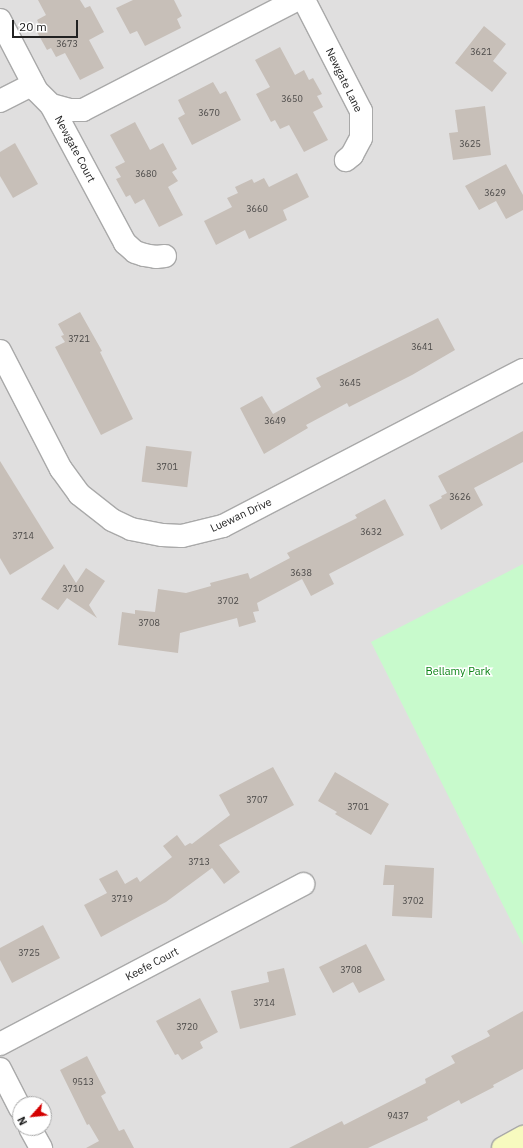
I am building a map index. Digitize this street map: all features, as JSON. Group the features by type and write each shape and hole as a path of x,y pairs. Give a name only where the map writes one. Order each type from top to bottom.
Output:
{"street":[{"path":"51,105 70,110 83,110 296,0"},
{"name":"Newgate Lane","path":"304,0 361,112 361,138 352,155 346,160"},
{"name":"Newgate Court","path":"0,20 33,84 42,98 51,105 125,243 135,252 144,255 156,257 165,256"},
{"path":"0,101 33,84"},
{"name":"Luewan Drive","path":"0,351 61,469 79,494 112,520 131,529 162,535 194,534 223,526 523,370"},
{"name":"Keefe Court","path":"0,1044 303,884"},
{"path":"0,1069 14,1096"},
{"path":"34,1136 41,1148"},
{"path":"503,1148 523,1137"}],"shaded area":[{"path":"0,0 523,0 523,1148 0,1148"}],"green space":[{"name":"Bellamy Park","path":"523,564 523,945 371,642"}],"building":[{"path":"38,0 80,0 85,8 90,6 104,32 89,40 104,68 80,80 65,53 56,57 51,48 47,50 37,32 42,30 37,20 46,15"},
{"path":"133,0 174,0 182,16 177,19 181,28 145,46 137,31 130,34 116,8"},
{"path":"484,26 506,44 493,61 507,73 492,92 455,63"},
{"path":"280,47 295,75 304,70 309,80 313,78 322,94 317,96 323,107 313,112 328,140 304,152 289,125 280,129 275,120 271,122 256,94 270,87 255,60"},
{"path":"213,82 220,94 226,91 241,120 192,145 178,118 185,114 178,100"},
{"path":"485,106 491,155 453,160 449,133 458,132 455,110"},
{"path":"135,122 150,150 163,143 177,169 172,172 178,181 168,187 183,215 159,227 144,199 135,204 130,195 126,197 116,179 121,177 115,167 125,162 110,135"},
{"path":"15,143 38,184 13,198 0,176 0,152"},
{"path":"506,164 523,195 523,210 506,219 496,201 479,210 465,186"},
{"path":"297,173 309,197 283,210 287,220 249,239 245,230 216,245 204,221 232,207 227,198 238,193 235,187 252,179 254,183 264,178 269,187"},
{"path":"80,312 102,351 100,352 133,419 101,435 55,347 65,342 61,336 64,335 58,324"},
{"path":"438,318 455,350 412,375 349,407 347,403 306,425 308,428 264,454 240,408 262,396 273,414 321,387 316,378"},
{"path":"523,431 523,462 474,488 483,505 441,530 429,505 442,498 441,496 447,493 438,476"},
{"path":"146,446 192,452 187,487 142,482"},
{"path":"0,461 54,548 10,575 0,558"},
{"path":"385,499 404,535 329,574 334,584 311,596 302,579 257,603 259,611 253,612 256,622 239,627 237,618 180,633 178,653 118,645 122,612 135,614 135,610 155,612 158,589 186,593 211,586 210,583 248,573 250,579 290,558 287,553 357,518 355,515"},
{"path":"64,564 76,583 86,568 105,581 89,605 97,618 67,598 58,610 41,599"},
{"path":"273,767 294,805 219,845 240,872 224,884 212,868 166,902 101,937 84,905 107,893 99,879 117,870 125,884 137,877 140,882 172,857 163,846 177,835 185,846 190,843 192,844 230,815 219,795"},
{"path":"335,772 389,804 371,835 335,814 337,812 318,801"},
{"path":"385,865 434,868 432,918 392,916 394,885 383,885"},
{"path":"43,925 60,958 12,983 0,960 0,948"},
{"path":"366,944 385,980 359,993 353,982 333,993 319,967"},
{"path":"284,968 296,1015 240,1029 231,991 269,982 267,972"},
{"path":"200,998 218,1032 200,1042 203,1048 182,1060 178,1054 175,1055 156,1021"},
{"path":"523,1011 523,1069 493,1085 494,1087 461,1104 459,1100 427,1117 428,1120 368,1148 289,1148 342,1121 344,1125 426,1083 425,1079 455,1063 451,1056 490,1036 487,1031"},
{"path":"87,1056 106,1093 101,1096 119,1131 124,1129 134,1148 86,1148 99,1141 89,1124 87,1125 60,1070"}]}
